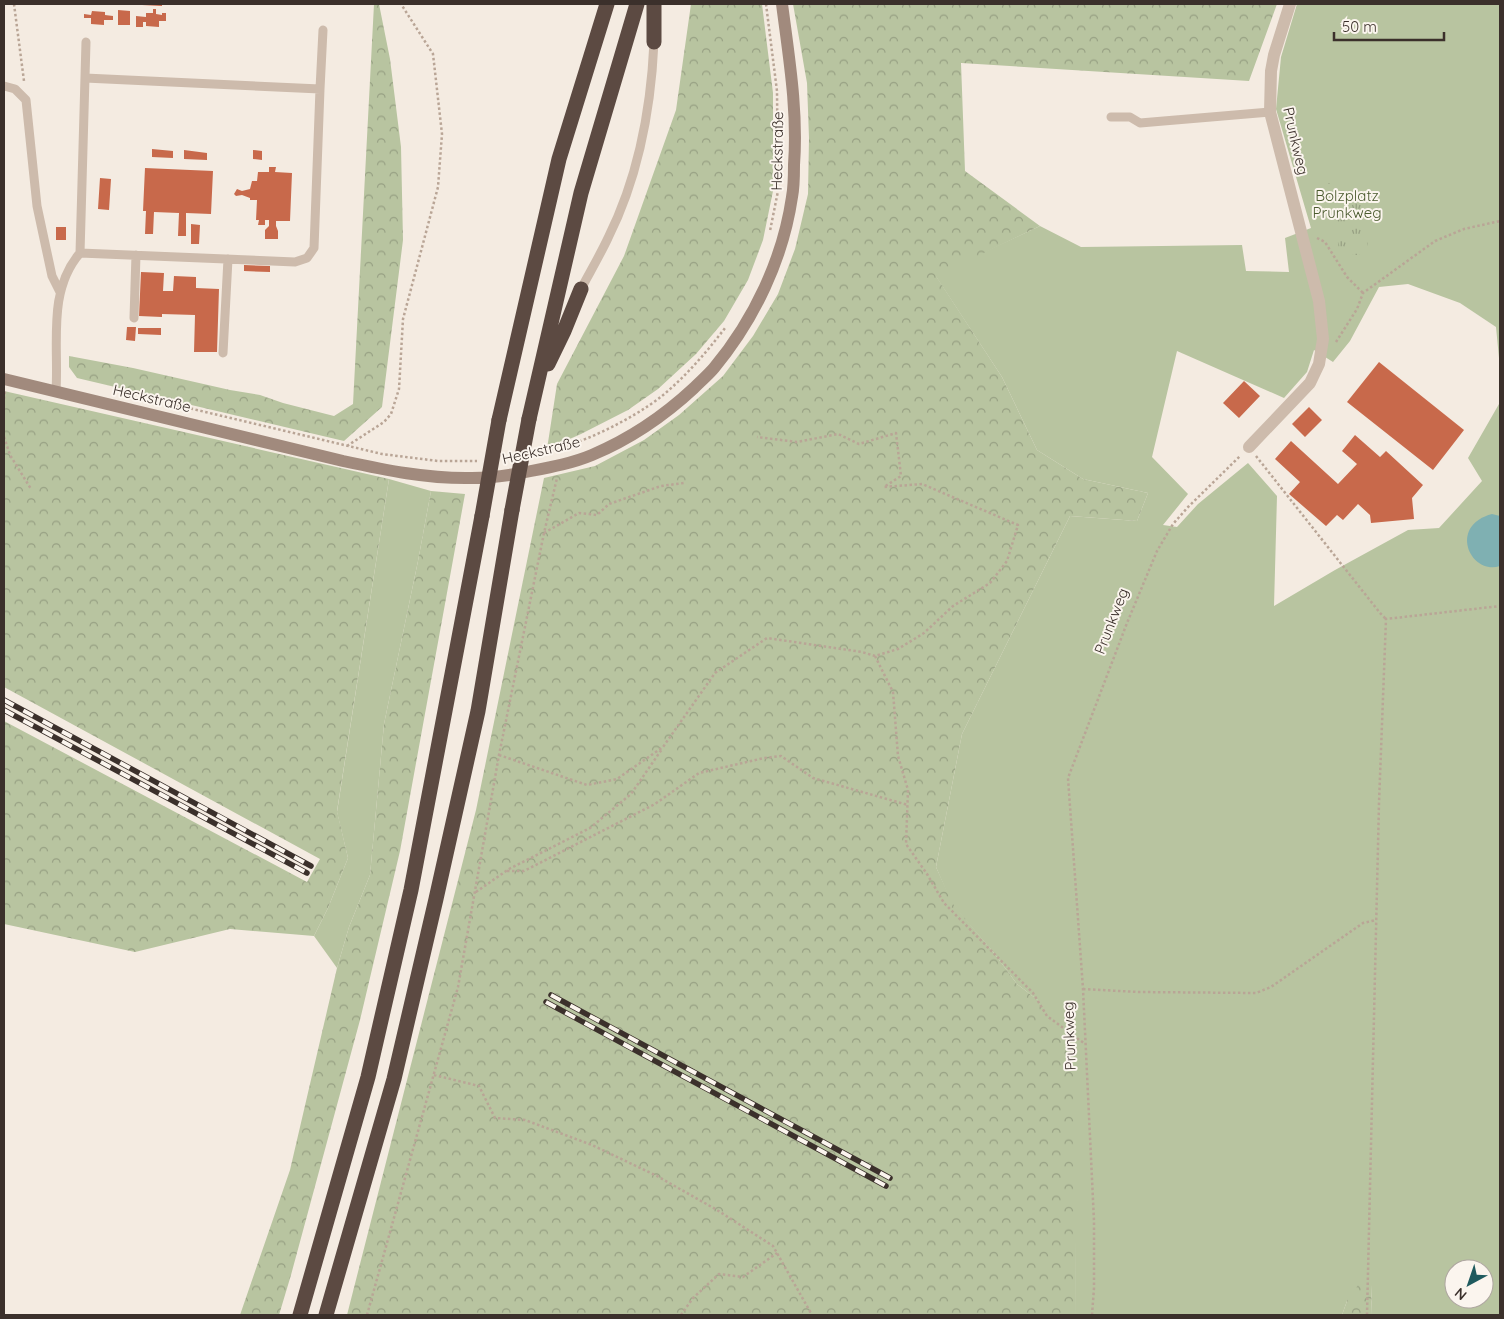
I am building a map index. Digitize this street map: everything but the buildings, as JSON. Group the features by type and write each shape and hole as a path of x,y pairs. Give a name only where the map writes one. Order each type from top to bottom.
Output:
{"highway":[{"path":"300,1315 368,1077 411,890 499,420 559,159 607,4"},
{"path":"326,1315 394,1079 430,928 478,711 512,510 535,390 581,193 637,4"},
{"path":"654,4 654,42"},
{"path":"535,390 564,331 581,289"}],"main road":[{"name":"Heckstraße","path":"4,379 343,461 434,477 473,478 510,475 560,465 592,455 640,430 672,409 713,370 740,332 764,290 781,248 792,196 796,142 794,87 782,4"}],"street":[{"name":"Prunkweg","path":"1249,448 1310,383 1319,364 1323,339 1319,301 1270,112 1272,63 1290,4"}],"lane":[{"path":"80,253 295,262 307,258 314,248 323,30"},
{"path":"56,392 57,308 60,292 71,263 80,253 86,42"},
{"path":"581,289 609,237 630,183 647,119 653,71 654,42"},
{"path":"85,78 320,89"},
{"path":"4,86 15,89 26,100 37,206 52,276 60,292"},
{"path":"1111,117 1130,117 1140,123 1270,112"},
{"path":"134,318 136,255"},
{"path":"223,353 228,259"}],"path":[{"path":"14,4 26,100"},
{"path":"343,461 347,446 384,422 392,414 400,389 404,319 438,187 442,134 433,54 401,4"},
{"path":"766,4 777,91 778,191 769,233"},
{"path":"1334,344 1358,309 1363,293 1435,242 1464,229 1500,221"},
{"path":"1304,238 1312,236 1325,242 1347,278 1363,293"},
{"path":"534,455 553,451 584,440 630,416 661,396 701,358 728,324"},
{"path":"172,404 382,454 438,461 477,462"},
{"path":"475,893 507,871 590,828 631,794 715,673 767,638 862,652 874,656 898,648 924,633 952,606 990,583 1007,562 1018,525 922,484 884,487 901,476 896,433 859,444 838,434 797,442 757,437"},
{"path":"4,437 10,455 31,489"},
{"path":"1249,448 1386,619 1376,920 1367,1315"},
{"name":"Prunkweg","path":"1092,1315 1094,1221 1083,989 1068,778 1156,551 1173,524 1188,507 1249,448"},
{"path":"367,1315 458,987 499,754 544,533 560,465"},
{"path":"544,533 579,513 597,515 609,504 660,486 684,483"},
{"path":"1386,619 1500,606"},
{"path":"874,656 893,692 898,756 908,790 906,844 928,874 944,903 1033,993 1047,1016 1085,1044"},
{"path":"499,754 587,785 617,779 663,747"},
{"path":"507,871 524,871 641,812 698,773 764,758 780,756 813,778 908,805"},
{"path":"1083,989 1138,992 1256,993 1271,987 1363,923 1376,920"},
{"path":"434,1075 479,1086 495,1118 525,1120 592,1145 658,1176 717,1210 773,1246 812,1315"},
{"path":"681,1315 693,1298 719,1274 743,1278 777,1253"}],"green space":[{"path":"374,4 379,4 390,59 401,147 403,240 382,407 344,441 77,378 69,367 69,356 260,395 334,416 353,404"},
{"path":"691,4 762,4 773,93 773,191 763,240 748,280 724,321 696,354 658,389 628,410 547,449 557,384 624,256 676,110"},
{"path":"793,4 1277,4 1249,81 961,63 965,171 1040,226 936,276 1002,377 1037,450 1083,479 1148,493 1137,521 1070,516 962,734 936,867 953,904 1017,984 1039,1001 1075,1061 1076,1315 347,1315 476,810 544,478 595,466 644,440 679,415 723,376 753,336 778,294 795,249 808,194 809,138 807,83"},
{"path":"1297,4 1500,4 1500,1315 1371,1315 1372,1285 1347,1301 1342,1315 1076,1315 1075,1241 1039,1001 1017,984 994,953 952,904 936,867 962,734 1070,516 1137,521 1148,493 1083,479 1037,450 1002,377 935,275 1040,226 1081,247 1242,245 1246,271 1289,272 1285,238 1311,228 1276,109 1281,57","holes":["1408,284 1460,303 1496,327 1499,358 1499,404 1468,458 1482,481 1439,528 1408,530 1274,606 1277,496 1248,463 1198,504 1177,527 1163,525 1188,494 1152,457 1177,351 1284,398 1307,372 1314,350 1333,362 1350,341 1379,287"]},
{"name":"Bolzplatz Prunkweg","path":"1328,183 1360,185 1369,255 1340,255"},
{"path":"4,391 389,479 337,811 348,858 328,908 314,936 230,929 135,952 4,924 4,721 307,882 320,859 4,687"},
{"path":"389,479 431,491 384,724 370,875 349,927 337,968 314,936 328,908 348,858 337,812"},
{"path":"431,491 465,494 400,851 360,1020 279,1315 240,1315 290,1170 337,968 349,927 370,875 384,724"},
{"path":"1358,1285 1372,1285 1371,1315 1342,1315 1347,1301"}],"water":[{"path":"1492,514 1500,516 1500,566 1489,567 1480,564 1473,557 1468,548 1467,538 1470,529 1478,520"}],"railway":[{"path":"4,700 311,866"},
{"path":"4,710 307,873"},
{"path":"551,995 890,1178"},
{"path":"546,1002 886,1186"}]}
